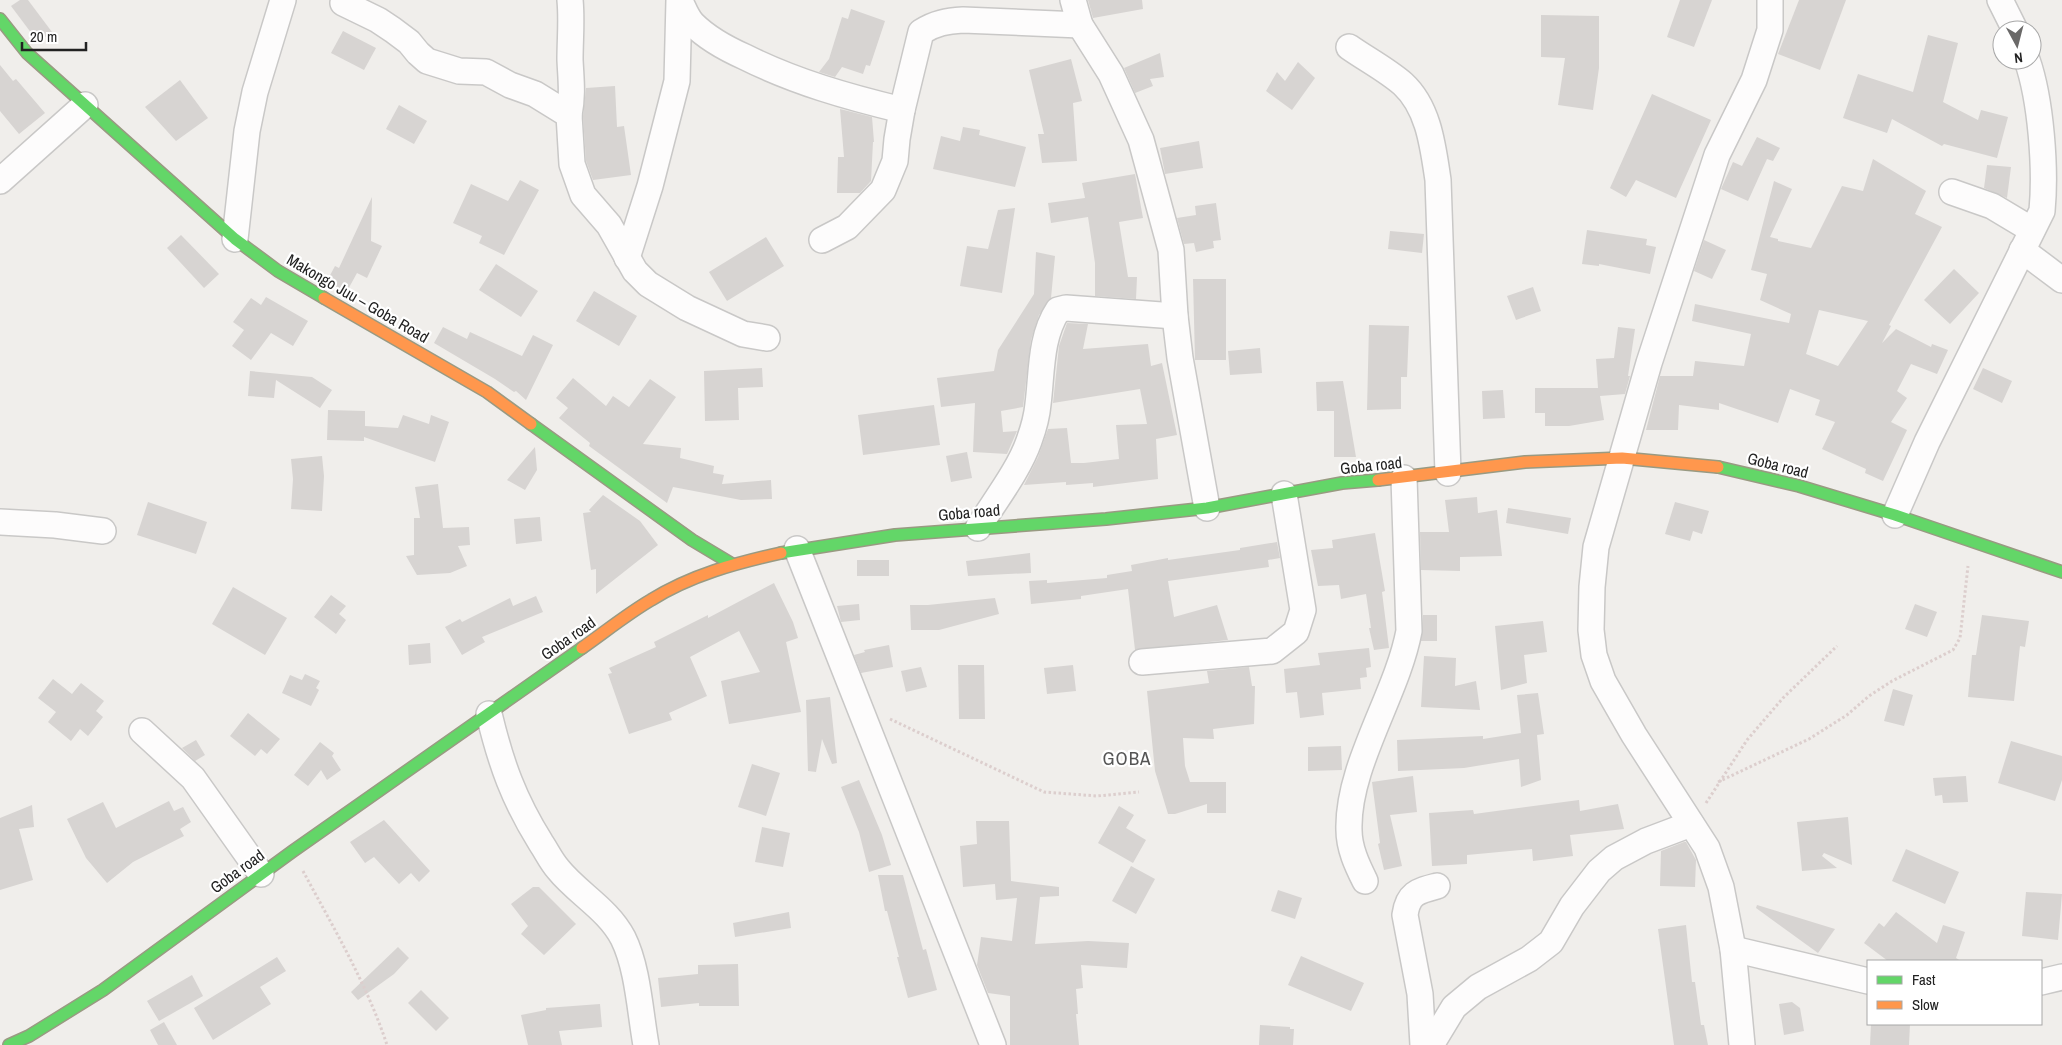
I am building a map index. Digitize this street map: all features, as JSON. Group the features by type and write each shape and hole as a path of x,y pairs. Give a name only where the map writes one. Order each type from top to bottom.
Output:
{"street":[{"path":"235,239 247,131 255,92 283,0"},
{"path":"570,0 572,23 570,59 573,94 569,115 572,164 583,195 609,225 635,271 648,284 687,308 743,334 767,338"},
{"path":"1073,0 1080,25 1112,74 1142,140 1171,250 1180,358 1207,508"},
{"path":"1742,1045 1733,949 1721,886 1707,848 1634,735 1603,681 1594,655 1591,630 1592,587 1596,548 1649,363 1717,155 1754,80 1770,30 1770,0"},
{"path":"2000,0 2010,20"},
{"path":"627,258 655,168 677,81 679,1"},
{"path":"679,1 692,23 704,34 756,63 839,95 902,110"},
{"path":"343,2 393,30 409,42 427,62 459,71 486,72 510,85 536,94 569,115"},
{"name":"Makongo Juu – Goba Road","path":"0,19 27,53 235,239 278,271 486,392 692,540 732,564"},
{"path":"822,240 847,227 883,190 896,161 897,139 902,110 921,32 932,25 945,21 963,20 1080,25"},
{"path":"1348,47 1402,84 1417,100 1432,140 1438,180 1448,473"},
{"path":"1895,515 1927,442 2042,211 2044,190 2038,110 2030,70"},
{"path":"0,181 85,105"},
{"path":"1952,192 1992,206 2027,240 2062,280"},
{"path":"978,528 1006,485 1029,442 1038,406 1040,370 1050,322 1058,310 1066,308 1175,316"},
{"name":"Goba road","path":"9,1045 29,1036 103,990 292,851 652,599 699,576 732,564 798,549 895,535 1106,519 1207,508 1342,484 1448,473 1525,462 1622,458 1717,467 1799,486 1895,515 2062,572"},
{"path":"1365,881 1354,858 1349,831 1351,799 1405,653 1409,631 1404,478"},
{"path":"1142,662 1272,650 1296,632 1303,610 1284,494"},
{"path":"0,522 54,525 103,531"},
{"path":"798,549 993,1045"},
{"path":"489,714 500,759 518,805 558,870 599,908 622,935 630,952 646,1045"},
{"path":"142,731 193,778 261,874"},
{"path":"1431,1045 1454,1007 1478,987 1530,959 1551,942 1572,906 1599,871 1614,858 1646,841 1691,824"},
{"path":"1423,1045 1420,994 1405,915 1411,898 1417,891 1437,886"},
{"path":"1733,949 1867,981"},
{"path":"2042,982 2062,977"}],"path":[{"path":"1718,782 1809,740 1847,715 1892,681 1953,650 1960,638 1969,541"},
{"path":"1691,824 1747,740 1783,698 1837,646"},
{"path":"860,705 1044,792 1097,796 1139,792"},
{"path":"292,851 357,975 380,1023 387,1045"}],"building":[{"path":"20,0 28,0 52,32 38,42 11,6"},
{"path":"1088,0 1142,0 1143,9 1093,18"},
{"path":"1680,0 1712,0 1694,47 1667,37"},
{"path":"1799,0 1846,0 1820,70 1778,54"},
{"path":"851,9 885,21 870,66 866,65 863,74 842,67 835,77 819,72 829,59 842,17 848,19"},
{"path":"1541,15 1599,16 1599,68 1593,110 1558,105 1565,58 1541,57"},
{"path":"343,31 376,48 364,70 331,53"},
{"path":"1928,35 1958,43 1943,102 1978,120 1981,110 2008,117 1997,158 1944,144 1942,146 1892,119 1887,133 1843,118 1858,74 1913,92"},
{"path":"1160,53 1164,77 1150,79 1153,86 1135,93 1124,68"},
{"path":"1071,59 1082,101 1073,103 1077,161 1042,163 1038,134 1044,134 1029,70"},
{"path":"1298,62 1315,78 1292,110 1266,91 1277,72 1285,81"},
{"path":"0,65 13,81 16,79 45,113 19,134 0,111"},
{"path":"180,80 208,118 176,141 145,107"},
{"path":"615,86 617,127 624,126 631,175 593,180 586,161 583,116 586,88"},
{"path":"1652,94 1711,120 1676,198 1636,180 1626,197 1610,188"},
{"path":"399,105 427,121 414,144 386,129"},
{"path":"840,109 872,117 874,142 871,181 860,193 837,193 838,157 844,157"},
{"path":"963,127 980,130 979,135 1026,147 1015,187 933,169 941,136 960,141"},
{"path":"1757,137 1780,148 1773,161 1767,159 1748,201 1721,189 1733,162 1742,166"},
{"path":"1199,141 1203,168 1165,174 1160,148"},
{"path":"1873,159 1926,191 1915,214 1942,227 1889,325 1891,326 1882,343 1896,329 1931,347 1932,344 1948,350 1937,374 1911,364 1897,391 1907,398 1891,422 1907,430 1883,481 1865,473 1866,469 1822,449 1835,422 1815,415 1820,400 1790,389 1778,423 1719,403 1719,410 1679,405 1678,430 1646,430 1660,376 1693,376 1695,361 1744,366 1751,334 1692,321 1695,304 1789,323 1791,314 1760,300 1767,274 1751,270 1774,181 1792,189 1770,237 1778,239 1778,241 1811,248 1842,186 1863,191","holes":["1819,310 1868,321 1838,366 1806,354"]},
{"path":"1987,165 2011,167 2007,198 1984,188"},
{"path":"1135,174 1143,218 1119,222 1128,277 1137,277 1136,299 1095,296 1095,263 1088,217 1051,223 1048,203 1085,198 1082,183"},
{"path":"520,180 539,190 504,255 479,243 482,236 453,223 471,184 508,201"},
{"path":"372,197 371,241 382,246 367,278 357,273 346,293 327,281 335,266 339,268"},
{"path":"1216,203 1221,240 1213,241 1214,248 1196,252 1194,243 1184,244 1177,218 1196,215 1195,206"},
{"path":"1015,208 1002,293 960,286 967,246 988,249 998,210"},
{"path":"1587,230 1647,239 1646,245 1656,247 1650,274 1599,264 1599,266 1582,264"},
{"path":"1390,231 1424,234 1422,253 1388,249"},
{"path":"181,235 219,274 204,288 167,248"},
{"path":"766,237 784,266 727,301 709,272"},
{"path":"1704,240 1726,250 1712,279 1694,271"},
{"path":"1036,252 1055,256 1051,298 1039,315 1031,340 1023,407 1001,411 1003,432 1017,431 1007,454 973,452 975,403 941,407 937,378 994,371 998,350 1034,294"},
{"path":"496,264 538,291 521,317 479,290"},
{"path":"1954,269 1979,293 1950,324 1924,300"},
{"path":"1193,279 1226,279 1226,360 1195,360"},
{"path":"1533,287 1541,311 1516,320 1507,296"},
{"path":"594,291 637,316 619,346 576,321"},
{"path":"266,297 308,321 293,346 271,333 251,360 232,346 244,330 233,322 251,298 261,305"},
{"path":"1067,323 1088,324 1083,349 1148,344 1151,366 1162,363 1177,435 1156,439 1158,479 1093,487 1093,483 1066,485 1066,482 1024,485 1038,457 1048,429 1067,428 1071,463 1084,463 1119,459 1116,425 1147,424 1140,389 1053,403 1059,346"},
{"path":"1369,325 1409,326 1407,377 1401,377 1401,409 1367,410"},
{"path":"443,327 467,339 470,332 522,356 533,335 553,345 526,400 516,391 514,392 434,343"},
{"path":"1618,327 1635,329 1628,376 1630,376 1625,394 1600,396 1604,420 1569,426 1545,426 1545,413 1535,413 1535,388 1598,388 1596,359 1614,358"},
{"path":"1260,348 1262,373 1230,375 1228,351"},
{"path":"762,368 763,387 738,388 739,420 705,421 704,371"},
{"path":"1983,368 2012,381 2002,403 1973,389"},
{"path":"250,371 312,377 332,390 320,408 276,380 274,398 248,396"},
{"path":"573,378 606,406 613,396 629,407 650,379 676,397 643,444 681,448 680,458 714,466 713,473 724,475 722,484 771,480 772,499 741,500 673,487 667,503 589,446 590,443 559,418 568,408 556,398"},
{"path":"1343,381 1356,457 1334,457 1334,411 1317,411 1316,382"},
{"path":"1503,390 1505,418 1483,419 1482,391"},
{"path":"934,405 940,445 863,455 858,415"},
{"path":"328,410 365,411 365,426 398,428 403,415 429,424 431,415 449,422 435,462 364,437 364,441 327,440"},
{"path":"535,447 537,470 525,490 507,480"},
{"path":"967,452 972,478 951,482 946,456"},
{"path":"322,456 324,476 322,511 291,509 293,479 291,459"},
{"path":"438,484 443,528 469,527 470,545 458,546 467,566 450,573 417,575 406,556 414,555 414,518 420,518 415,487"},
{"path":"603,495 640,521 658,545 596,594 596,569 591,570 583,513 591,512 589,510"},
{"path":"1477,497 1478,513 1497,510 1502,556 1460,557 1460,571 1421,570 1420,532 1449,532 1445,500"},
{"path":"148,502 207,522 196,554 137,535"},
{"path":"1675,502 1709,511 1702,534 1693,531 1690,541 1665,534"},
{"path":"1508,508 1571,518 1568,534 1506,523"},
{"path":"540,517 542,541 516,544 514,519"},
{"path":"1375,533 1385,591 1382,592 1389,648 1374,650 1369,628 1371,628 1366,594 1341,599 1339,585 1318,586 1311,550 1333,548 1332,540"},
{"path":"1277,542 1280,558 1268,560 1269,567 1168,581 1174,617 1217,605 1228,640 1135,650 1128,589 1081,596 1081,599 1031,604 1029,581 1047,580 1047,583 1107,578 1107,575 1132,571 1131,565 1168,558 1168,560 1240,550 1240,548"},
{"path":"1030,553 1031,573 968,576 966,561"},
{"path":"857,560 889,560 889,576 857,576"},
{"path":"774,583 793,622 798,638 786,642 801,712 729,724 721,681 760,672 739,631 690,657 707,696 669,713 672,720 629,734 608,674 612,673 609,668 656,647 654,642 708,615 708,618"},
{"path":"233,587 287,618 265,655 212,624"},
{"path":"331,595 346,606 339,614 346,620 336,634 314,617"},
{"path":"536,596 543,612 482,637 485,642 462,655 445,627 460,619 462,622 510,598 513,606"},
{"path":"995,598 999,614 939,630 911,630 910,605"},
{"path":"859,604 860,620 841,622 837,606"},
{"path":"1915,604 1937,612 1927,637 1905,629"},
{"path":"1423,615 1437,615 1437,641 1421,641"},
{"path":"1982,615 2029,621 2025,647 2020,646 2014,701 1968,697 1972,655 1976,655"},
{"path":"1543,621 1547,652 1524,655 1527,683 1501,690 1495,626"},
{"path":"430,643 431,663 409,665 408,645"},
{"path":"889,645 893,667 861,673 854,655 865,652 864,650"},
{"path":"1369,648 1371,667 1366,668 1367,677 1360,678 1361,689 1322,693 1324,715 1300,718 1297,692 1286,693 1284,669 1320,665 1318,653"},
{"path":"1424,656 1456,658 1455,686 1476,681 1480,710 1421,707"},
{"path":"958,665 984,665 985,719 959,719"},
{"path":"1073,665 1076,691 1047,694 1044,668"},
{"path":"921,667 927,687 906,692 901,671"},
{"path":"1249,667 1252,686 1255,686 1254,724 1213,729 1214,739 1183,738 1185,766 1190,782 1226,782 1226,813 1207,813 1207,804 1175,814 1168,814 1155,771 1147,691 1209,683 1207,671"},
{"path":"305,674 320,681 316,688 319,690 311,706 282,693 290,675 302,680"},
{"path":"53,679 72,694 81,683 104,701 96,711 103,717 88,736 80,729 71,741 48,722 56,712 38,698"},
{"path":"1893,689 1913,695 1904,726 1884,721"},
{"path":"1538,693 1544,734 1537,735 1541,780 1521,787 1519,759 1464,768 1398,771 1397,740 1483,736 1483,739 1521,733 1517,695"},
{"path":"830,697 837,763 832,764 822,739 816,772 808,771 806,700"},
{"path":"248,713 280,739 267,754 261,749 255,756 230,736"},
{"path":"196,740 205,755 195,761 182,748"},
{"path":"2011,741 2062,756 2062,780 2055,801 1998,783"},
{"path":"320,742 334,753 332,756 341,770 327,780 321,770 308,786 294,775"},
{"path":"1341,746 1342,770 1308,771 1308,747"},
{"path":"752,764 780,773 766,816 738,807"},
{"path":"1413,776 1417,812 1390,815 1402,866 1384,870 1378,844 1380,843 1372,782"},
{"path":"1966,776 1968,802 1943,803 1942,795 1935,796 1933,778"},
{"path":"859,780 882,835 891,865 869,872 859,832 841,787"},
{"path":"1579,800 1580,811 1618,804 1624,829 1570,835 1573,856 1533,861 1532,849 1467,855 1467,864 1432,866 1429,813 1473,810 1474,814"},
{"path":"169,801 174,811 183,807 191,822 180,829 184,836 133,862 107,883 86,858 67,819 103,802 116,828"},
{"path":"32,805 34,827 19,829 33,880 0,890 0,818"},
{"path":"1119,806 1134,815 1126,828 1146,840 1133,863 1098,843"},
{"path":"1848,817 1852,865 1824,853 1822,856 1837,868 1802,871 1797,822"},
{"path":"384,820 430,871 419,882 411,873 399,884 374,857 365,863 350,842"},
{"path":"976,821 1009,821 1011,881 1059,887 1059,896 1040,897 1035,944 1088,941 1129,943 1127,968 1081,965 1083,988 1076,989 1079,1045 1010,1045 1010,996 988,993 977,965 981,937 1012,941 1017,898 996,900 995,884 963,887 960,846 977,844"},
{"path":"762,827 790,833 783,867 755,862"},
{"path":"1686,842 1696,860 1695,887 1660,886 1661,851"},
{"path":"1906,849 1959,872 1945,904 1892,881"},
{"path":"1131,866 1155,879 1136,914 1112,901"},
{"path":"878,875 903,875 923,950 926,949 937,990 908,998 887,911 885,911"},
{"path":"533,887 539,887 576,924 544,955 521,934 528,926 511,904"},
{"path":"1278,890 1302,898 1295,919 1271,911"},
{"path":"2026,892 2062,894 2058,940 2022,936"},
{"path":"1757,905 1835,929 1818,953 1756,908"},
{"path":"789,912 791,928 735,937 733,923"},
{"path":"1896,912 1937,943 1943,925 1965,932 1956,958 1959,960 1887,960 1864,943 1879,923 1884,927"},
{"path":"1686,925 1692,982 1695,982 1701,1025 1704,1025 1708,1045 1674,1045 1658,929"},
{"path":"398,947 409,958 394,974 358,1000 351,992"},
{"path":"1301,956 1364,983 1351,1011 1288,985"},
{"path":"277,957 286,971 260,987 271,1004 213,1040 194,1008"},
{"path":"738,964 739,1006 699,1006 699,1003 661,1007 658,978 698,974 698,965"},
{"path":"192,975 203,996 159,1021 147,1001"},
{"path":"421,990 449,1018 436,1031 408,1003"},
{"path":"1792,1002 1800,1008 1804,1031 1784,1035 1779,1004"},
{"path":"600,1004 602,1027 559,1031 562,1045 528,1045 521,1015 546,1010 546,1008"},
{"path":"164,1022 177,1045 158,1045 150,1030"},
{"path":"1260,1025 1290,1027 1290,1029 1294,1029 1293,1045 1259,1045"},
{"path":"1871,1025 1910,1025 1909,1045 1870,1045"}],"traffic: fast":[{"path":"0,19 27,53 235,239 278,271 324,298"},
{"path":"531,424 692,540 732,564"},
{"path":"1718,467 1799,486 1895,515 2062,572"},
{"path":"781,553 895,535 1106,519 1207,508 1342,483 1378,480"},
{"path":"9,1045 29,1036 103,990 293,851 582,648"}],"traffic: slow":[{"path":"324,298 487,392 531,424"},
{"path":"1378,480 1525,462 1622,458 1718,467"},
{"path":"582,648 642,605 666,591 698,577 731,566 781,553"}],"district":[{"name":"GOBA","path":"1127,758"}]}
